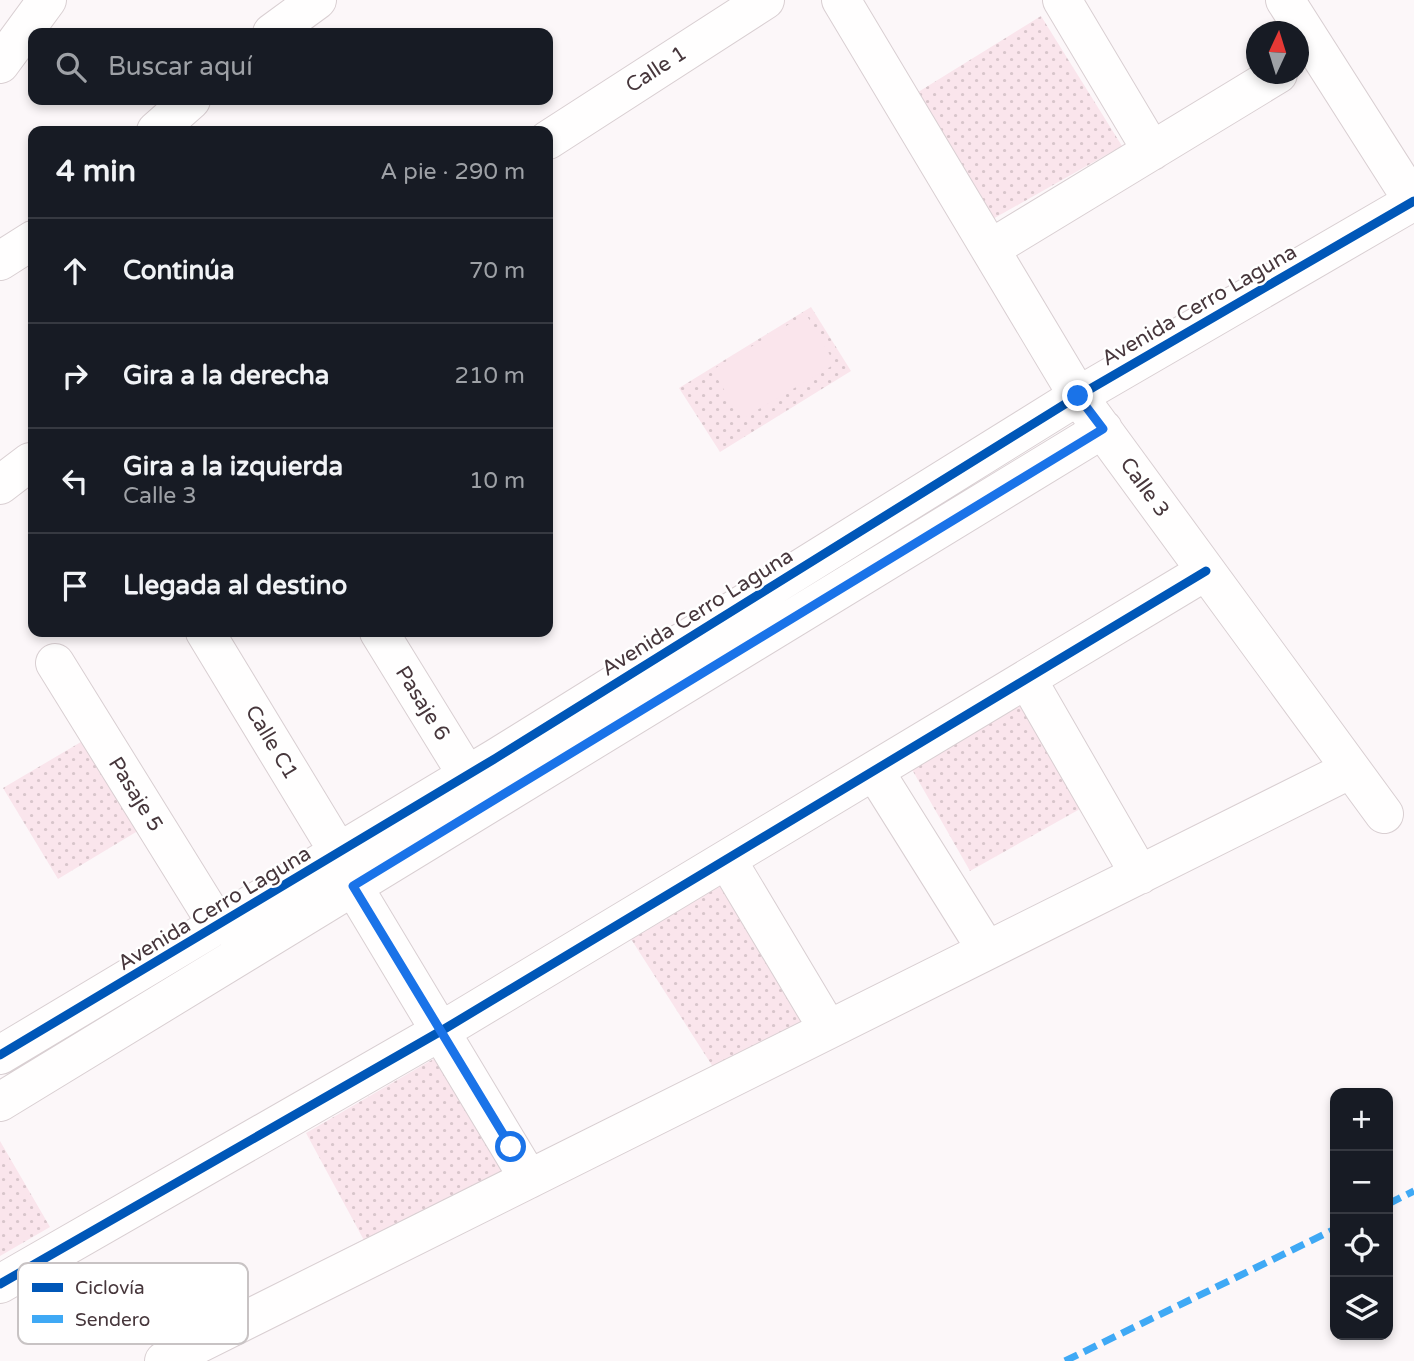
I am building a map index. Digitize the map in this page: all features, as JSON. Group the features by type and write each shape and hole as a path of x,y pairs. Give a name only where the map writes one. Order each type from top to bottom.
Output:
{"street":[{"path":"0,64 47,0"},
{"path":"279,28 317,0"},
{"name":"Calle 1","path":"553,137 765,0"},
{"name":"Calle 3","path":"841,0 1078,396 1384,814"},
{"path":"1062,0 1152,151"},
{"path":"1284,0 1293,21"},
{"path":"1309,58 1414,201"},
{"path":"990,249 1262,84"},
{"path":"162,126 185,105"},
{"name":"Avenida Cerro Laguna","path":"0,1055 218,926 346,869 467,775 1078,396 1414,201"},
{"path":"0,261 28,243"},
{"path":"0,1102 346,869 1103,429"},
{"path":"0,485 21,461"},
{"path":"37,1263 441,1031 1206,571"},
{"name":"Calle C1","path":"208,637 529,1179"},
{"name":"Pasaje 6","path":"382,637 467,775"},
{"name":"Pasaje 5","path":"55,663 218,926"},
{"path":"1027,679 1140,875"},
{"path":"248,1319 1351,769"},
{"path":"875,772 986,949"},
{"path":"727,860 828,1029"},
{"path":"0,1284 18,1274"},
{"path":"164,1361 198,1344"}],"shaded area":[{"path":"1041,16 1122,146 991,220 915,94"},
{"path":"811,307 851,371 720,452 679,388"},
{"path":"806,314 835,364 742,419 712,370"},
{"path":"1026,701 1087,805 970,871 910,766"},
{"path":"86,739 141,829 58,879 3,788"},
{"path":"729,879 810,1019 713,1067 631,939"},
{"path":"442,1054 511,1169 366,1244 306,1133"},
{"path":"0,1141 50,1227 0,1256"}],"marked path":[{"path":"1393,1202 1414,1191"},
{"path":"1065,1361 1330,1231"}],"cycle path":[{"path":"0,1055 496,758 1078,396 1414,201"},
{"path":"37,1263 441,1031 1206,571"},
{"path":"0,1284 18,1274"}],"route":[{"path":"511,1147 353,886 1103,429 1078,396"}]}
